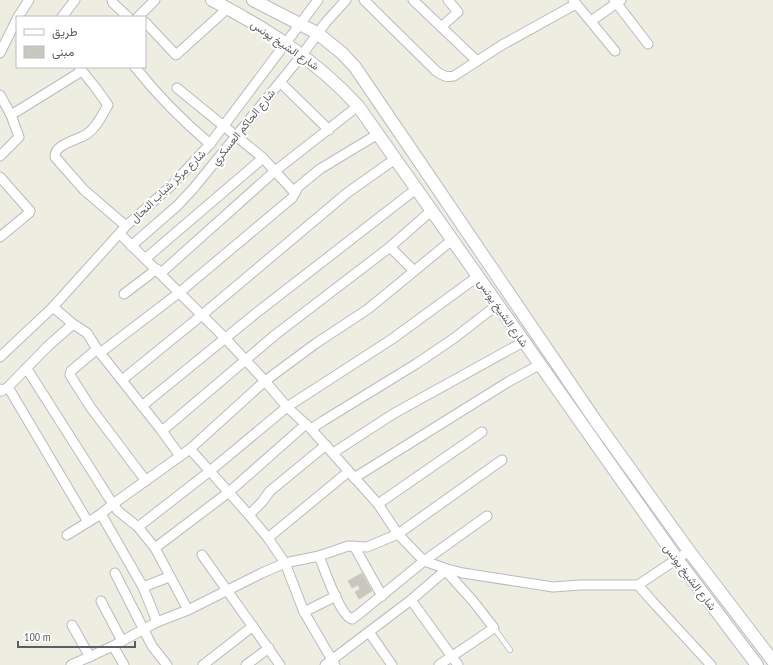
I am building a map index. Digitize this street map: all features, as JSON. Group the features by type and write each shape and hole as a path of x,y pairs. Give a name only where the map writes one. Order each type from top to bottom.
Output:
{"street":[{"path":"19,16 29,0"},
{"path":"63,16 75,0"},
{"path":"112,0 113,3 127,16"},
{"path":"143,16 155,0"},
{"name":"شارع الشيخ يونس","path":"212,0 228,8 302,54 329,77 358,106 531,354 677,559 757,665"},
{"name":"شارع الشيخ يونس","path":"253,0 317,34 342,54 362,77 595,420 689,551 773,661"},
{"name":"شارع مركز شباب النحال","path":"0,357 53,307 126,226 173,184 210,144 225,126 318,0"},
{"name":"شارع الحاكم العسكري","path":"131,246 188,195 346,0"},
{"path":"364,0 436,71 443,76 454,76 502,45 575,2 616,51"},
{"path":"413,0 477,62"},
{"path":"441,27 458,12 448,0"},
{"path":"591,21 617,1 648,44"},
{"path":"146,23 176,55 228,8"},
{"path":"0,53 16,22"},
{"path":"8,38 16,42"},
{"path":"137,68 150,85 178,115 210,144"},
{"path":"11,115 81,69 108,105 94,128 87,134 58,148 55,153 55,157 84,190 126,226"},
{"path":"280,82 329,130"},
{"path":"177,88 263,158 295,193"},
{"path":"0,95 11,115 20,137 0,156"},
{"path":"124,294 159,271 275,171 358,106"},
{"path":"146,481 91,408 70,375 71,371 180,292 292,198 298,187 320,169 378,134"},
{"path":"145,259 263,158"},
{"path":"122,380 347,193 395,159"},
{"path":"0,177 30,211 0,237"},
{"path":"142,406 225,338 416,189"},
{"path":"162,431 274,335 390,247 432,211"},
{"path":"120,234 225,338 287,407 326,445 378,504 398,534 424,561 446,570 553,587 580,585 638,585 689,551"},
{"path":"67,535 101,514 190,449 265,381 315,344 368,309 413,270 452,240"},
{"path":"390,247 413,270"},
{"path":"138,527 210,471 287,407 392,339 477,277"},
{"path":"154,548 229,492 309,427 324,420 416,364 453,339 497,305"},
{"path":"53,307 72,324 87,333 99,351 180,456"},
{"path":"72,324 48,346 27,369 4,388 88,522"},
{"path":"333,454 393,414 523,342"},
{"path":"531,354 544,345"},
{"path":"268,538 351,475 539,365"},
{"path":"27,369 113,504 118,511 138,527 154,548 188,610"},
{"path":"378,504 482,432"},
{"path":"249,515 262,502 270,491 326,445"},
{"path":"190,449 249,515 268,538 285,563 304,612 331,664 446,570"},
{"path":"77,664 157,622 188,610 285,563 319,556 348,546 367,547 398,534 502,460"},
{"path":"101,514 143,588 157,622"},
{"path":"319,556 336,596 348,617 352,618 382,596 424,561 487,516"},
{"path":"354,546 382,596"},
{"path":"202,554 280,665"},
{"path":"439,665 494,628 446,570"},
{"path":"115,573 152,646 167,665"},
{"path":"143,588 169,577"},
{"path":"638,585 711,665"},
{"path":"304,612 336,596"},
{"path":"101,600 122,641"},
{"path":"411,600 458,665"},
{"path":"72,625 90,657"},
{"path":"203,665 253,626"},
{"path":"369,632 392,665"},
{"path":"113,646 124,665"},
{"path":"246,665 269,648"}],"lane":[{"path":"494,628 510,650"}],"building":[{"path":"362,573 372,591 359,599 355,592 360,589 358,585 352,588 348,581"}]}
